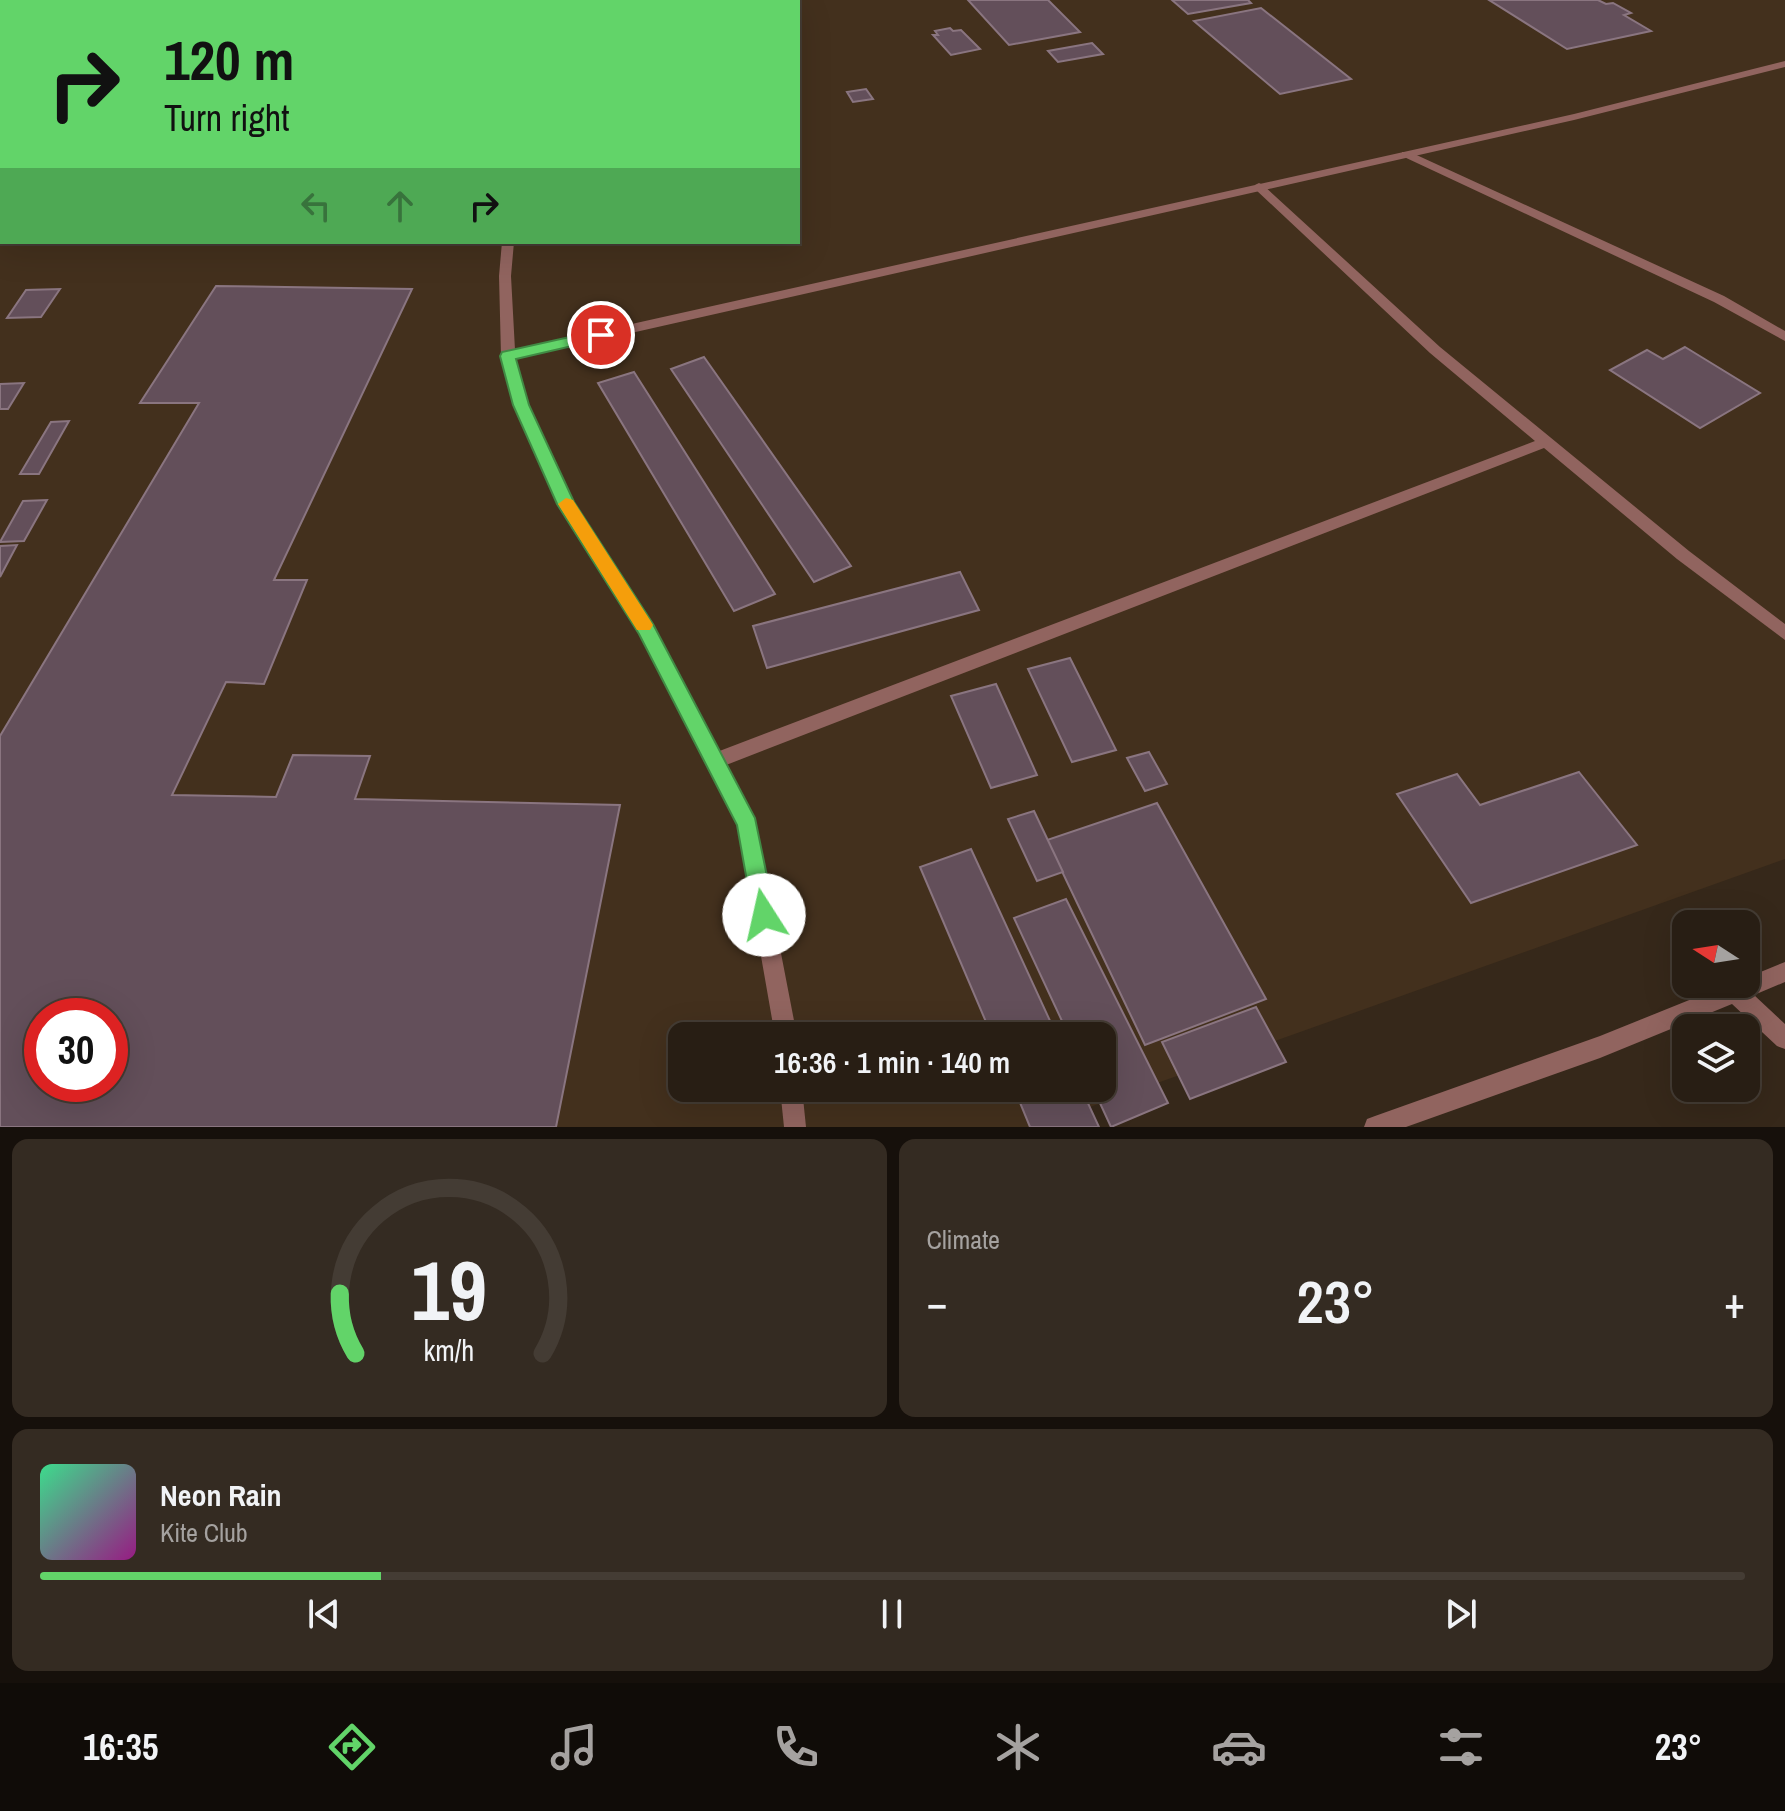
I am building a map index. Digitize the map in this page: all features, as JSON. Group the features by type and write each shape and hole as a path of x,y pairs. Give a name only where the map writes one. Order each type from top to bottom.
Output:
{"street":[{"path":"508,356 1574,117 1785,64"},
{"path":"1406,154 1719,299 1785,337"},
{"path":"1259,187 1435,350 1683,555 1785,633"},
{"path":"508,244 505,276 508,356 521,405 566,504 646,629 747,824 783,1022"},
{"path":"715,761 1546,442"},
{"path":"1760,982 1785,972"},
{"path":"1375,1127 1600,1047 1720,998"},
{"path":"1742,998 1785,1038"},
{"path":"792,1102 795,1127"}],"shaded area":[{"path":"800,0 1785,0 1785,859 1116,1098 1116,1022 668,1022 668,1102 1104,1102 1034,1127 0,1127 0,244 800,244"}],"building":[{"path":"968,0 1048,0 1080,32 1009,45"},
{"path":"1172,0 1248,0 1251,3 1188,14"},
{"path":"1489,0 1598,0 1613,3 1631,13 1624,15 1651,31 1567,49"},
{"path":"1261,8 1351,79 1280,94 1194,21"},
{"path":"950,28 953,31 961,30 980,49 951,55 933,35 938,35 935,31"},
{"path":"1092,43 1103,54 1058,62 1048,51"},
{"path":"866,89 873,99 853,102 847,92"},
{"path":"216,286 412,289 274,580 307,580 264,684 226,682 172,795 276,797 293,755 370,756 355,799 620,805 556,1127 0,1127 0,736 199,403 140,403"},
{"path":"60,289 41,317 7,318 26,290"},
{"path":"1685,347 1760,393 1700,428 1610,370 1647,350 1663,359"},
{"path":"704,357 851,566 814,582 671,369"},
{"path":"634,372 775,594 734,611 598,383"},
{"path":"24,383 8,409 0,409 0,384"},
{"path":"69,421 39,474 20,474 51,422"},
{"path":"47,500 24,541 0,542 23,501"},
{"path":"17,545 0,577 0,546"},
{"path":"960,572 979,610 767,668 753,626"},
{"path":"1070,658 1116,750 1072,762 1028,669"},
{"path":"996,684 1037,775 991,788 951,696"},
{"path":"1149,752 1167,784 1145,791 1127,758"},
{"path":"1579,772 1637,845 1471,903 1397,794 1457,774 1480,805"},
{"path":"1157,803 1266,999 1145,1045 1047,840"},
{"path":"1034,811 1063,872 1037,881 1008,819"},
{"path":"971,849 1051,1022 986,1022 920,867"},
{"path":"1066,899 1168,1103 1111,1127 1099,1102 1116,1102 1116,1022 1062,1022 1014,918"},
{"path":"1256,1007 1286,1062 1190,1099 1162,1042"},
{"path":"1020,1102 1087,1102 1099,1127 1030,1127"}],"slow traffic":[{"path":"566,504 644,625"}],"route":[{"path":"601,335 508,356 521,405 566,504 646,629 747,824 764,915"}]}
